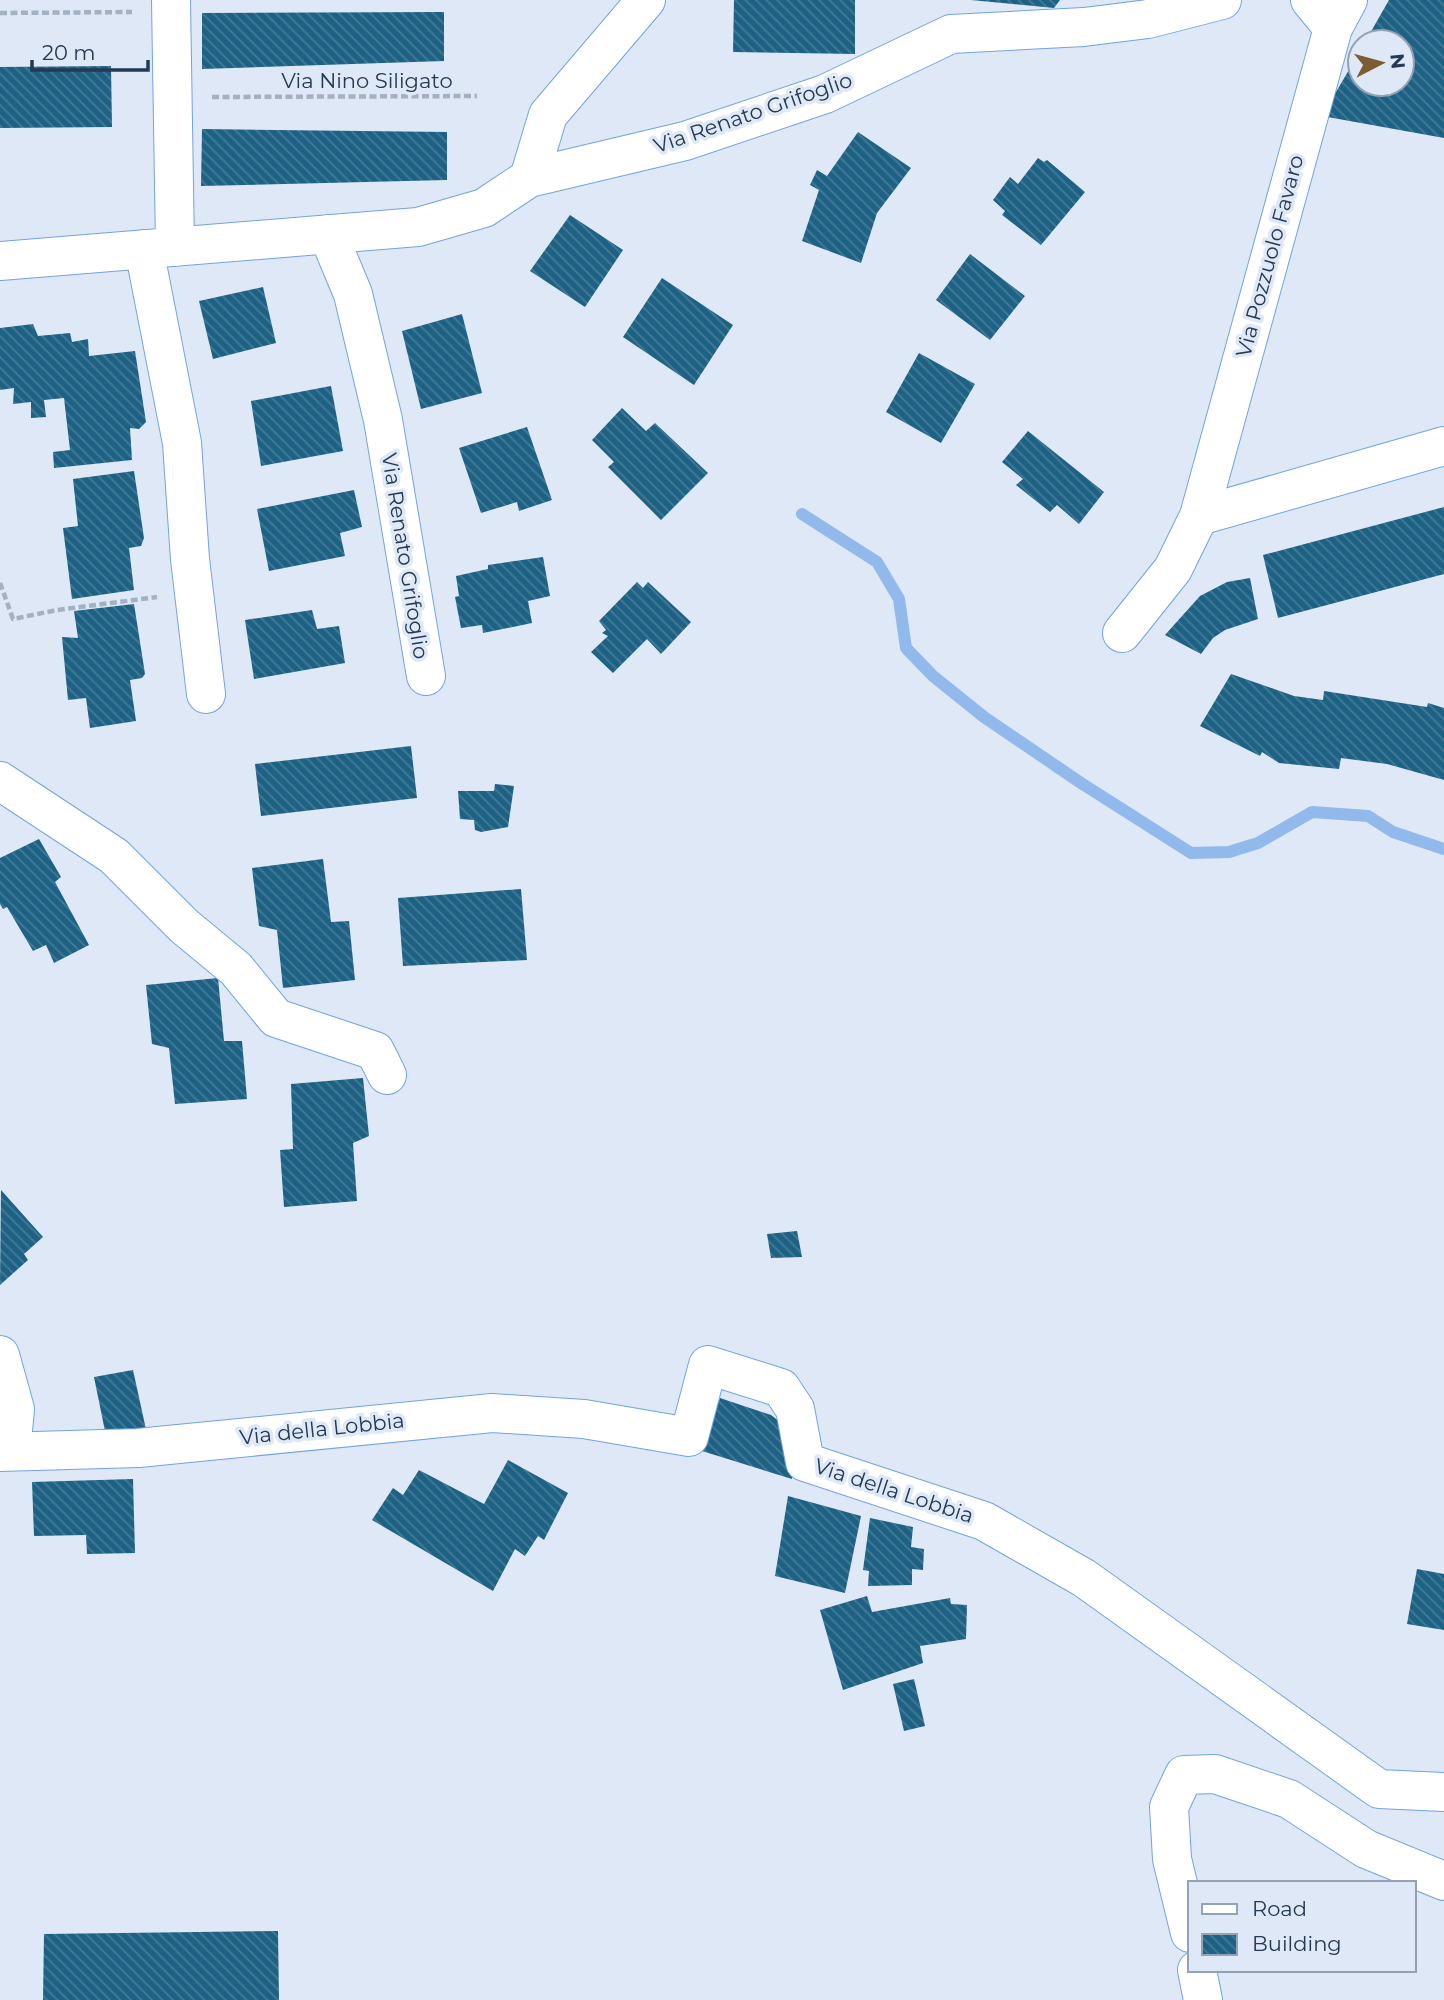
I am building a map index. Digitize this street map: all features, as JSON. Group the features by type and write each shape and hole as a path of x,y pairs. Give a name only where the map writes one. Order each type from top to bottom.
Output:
{"street":[{"path":"529,178 548,115 646,0"},
{"name":"Via Renato Grifoglio","path":"0,261 418,227 484,208 529,178 685,141 812,98 951,34 1084,27 1148,19 1222,0"},
{"path":"172,6 173,97 159,248 182,443 190,559 206,694"},
{"name":"Via Pozzuolo Favaro","path":"1122,633 1173,569 1199,516 1331,9"},
{"name":"Via Renato Grifoglio","path":"328,234 353,295 383,420 426,676"},
{"path":"1199,516 1444,446"},
{"path":"0,781 114,856 184,926 236,969 276,1018 374,1051 387,1075"},
{"path":"0,1355 15,1409 6,1452"},
{"name":"Via della Lobbia","path":"6,1452 138,1448 492,1413 584,1419 689,1437 708,1366 781,1388 795,1409 805,1462 984,1521 1084,1578 1380,1789 1444,1792"},
{"path":"1188,1925 1172,1859 1169,1807 1184,1775 1215,1774 1289,1799 1366,1849 1444,1881"},
{"path":"1197,1972 1203,2000"}],"path":[{"path":"0,13 172,6"},
{"name":"Via Nino Siligato","path":"173,97 477,96"},
{"path":"0,583 13,619 57,610 160,597"}],"building":[{"path":"734,0 855,0 855,54 733,52"},
{"path":"971,0 1060,0 1054,8"},
{"path":"1389,0 1444,0 1444,138 1322,116 1346,75 1346,98 1416,98 1416,28 1373,28"},
{"path":"444,12 444,61 202,69 202,13"},
{"path":"111,66 112,127 0,128 0,67"},
{"path":"202,129 447,132 447,180 201,186"},
{"path":"858,132 911,168 877,213 861,263 802,241 819,190 810,185 817,170 827,176"},
{"path":"1038,158 1044,162 1047,160 1085,192 1041,245 1002,215 1005,211 993,200 1010,177 1018,184"},
{"path":"570,215 623,250 585,307 530,271"},
{"path":"970,254 1025,296 990,340 936,300"},
{"path":"662,278 733,325 694,385 623,337"},
{"path":"263,287 276,343 213,359 199,301"},
{"path":"462,314 482,393 421,409 402,331"},
{"path":"33,324 38,336 70,333 72,342 88,339 89,356 135,351 146,422 139,429 130,428 132,460 54,468 53,452 70,450 64,398 44,400 46,417 31,418 31,402 13,404 14,388 0,390 0,328"},
{"path":"919,353 975,384 941,443 886,412"},
{"path":"331,386 343,451 261,466 251,401"},
{"path":"622,408 646,431 655,423 708,473 661,520 608,467 614,462 592,440"},
{"path":"527,427 552,500 519,511 517,502 481,513 459,448"},
{"path":"1028,431 1104,492 1079,524 1057,505 1050,512 1016,485 1023,479 1002,462"},
{"path":"134,471 144,538 141,546 129,548 134,590 72,599 63,528 78,526 73,479"},
{"path":"354,490 362,527 340,533 345,556 269,571 257,509"},
{"path":"1444,507 1444,574 1278,618 1263,555"},
{"path":"543,557 550,596 528,601 532,623 483,633 482,625 461,628 455,597 459,596 456,576 488,569 488,565"},
{"path":"1250,578 1258,619 1225,630 1213,638 1201,654 1165,635 1200,596 1227,582"},
{"path":"637,582 643,588 648,582 691,622 661,654 647,639 613,673 591,652 608,636 602,633 606,630 599,621"},
{"path":"134,604 145,674 142,678 130,680 136,721 90,728 86,698 68,700 62,637 78,638 74,611"},
{"path":"312,610 317,629 339,626 345,663 254,679 245,620"},
{"path":"1231,674 1294,696 1323,700 1324,691 1427,707 1428,703 1444,708 1444,780 1387,764 1341,758 1339,769 1279,763 1262,752 1260,756 1200,726"},
{"path":"411,746 417,798 261,816 255,764"},
{"path":"495,784 514,786 508,827 481,832 475,830 474,820 460,819 458,791 494,791"},
{"path":"39,839 61,877 55,882 89,945 54,963 46,945 33,951 7,907 3,909 0,904 0,858"},
{"path":"323,859 331,922 349,921 355,980 283,988 277,930 259,926 252,868"},
{"path":"521,889 527,960 403,966 398,898"},
{"path":"218,978 224,1041 242,1041 247,1099 175,1104 169,1048 152,1044 146,985"},
{"path":"363,1078 369,1136 353,1143 357,1201 284,1207 280,1150 293,1149 291,1084"},
{"path":"1,1190 43,1237 24,1254 28,1260 0,1285"},
{"path":"797,1231 802,1257 771,1258 767,1234"},
{"path":"133,1370 147,1434 107,1441 94,1377"},
{"path":"720,1398 771,1415 789,1429 792,1479 702,1451"},
{"path":"508,1460 568,1493 544,1540 538,1536 525,1556 515,1549 493,1591 372,1520 393,1488 403,1495 419,1470 484,1504"},
{"path":"133,1479 135,1553 87,1554 86,1535 34,1536 32,1482"},
{"path":"788,1496 861,1516 845,1593 775,1576"},
{"path":"870,1518 913,1527 911,1547 924,1549 923,1570 912,1569 912,1585 868,1586 869,1571 863,1570"},
{"path":"1417,1569 1444,1574 1444,1630 1407,1624"},
{"path":"867,1596 872,1612 950,1598 951,1604 967,1605 966,1639 920,1646 923,1663 843,1690 820,1610"},
{"path":"914,1679 925,1726 904,1731 893,1684"},
{"path":"278,1931 279,2000 43,2000 44,1934"}],"waterway":[{"path":"802,514 877,562 899,599 906,648 933,676 984,717 1191,853 1229,852 1258,843 1312,812 1368,816 1393,832 1444,849"}]}
